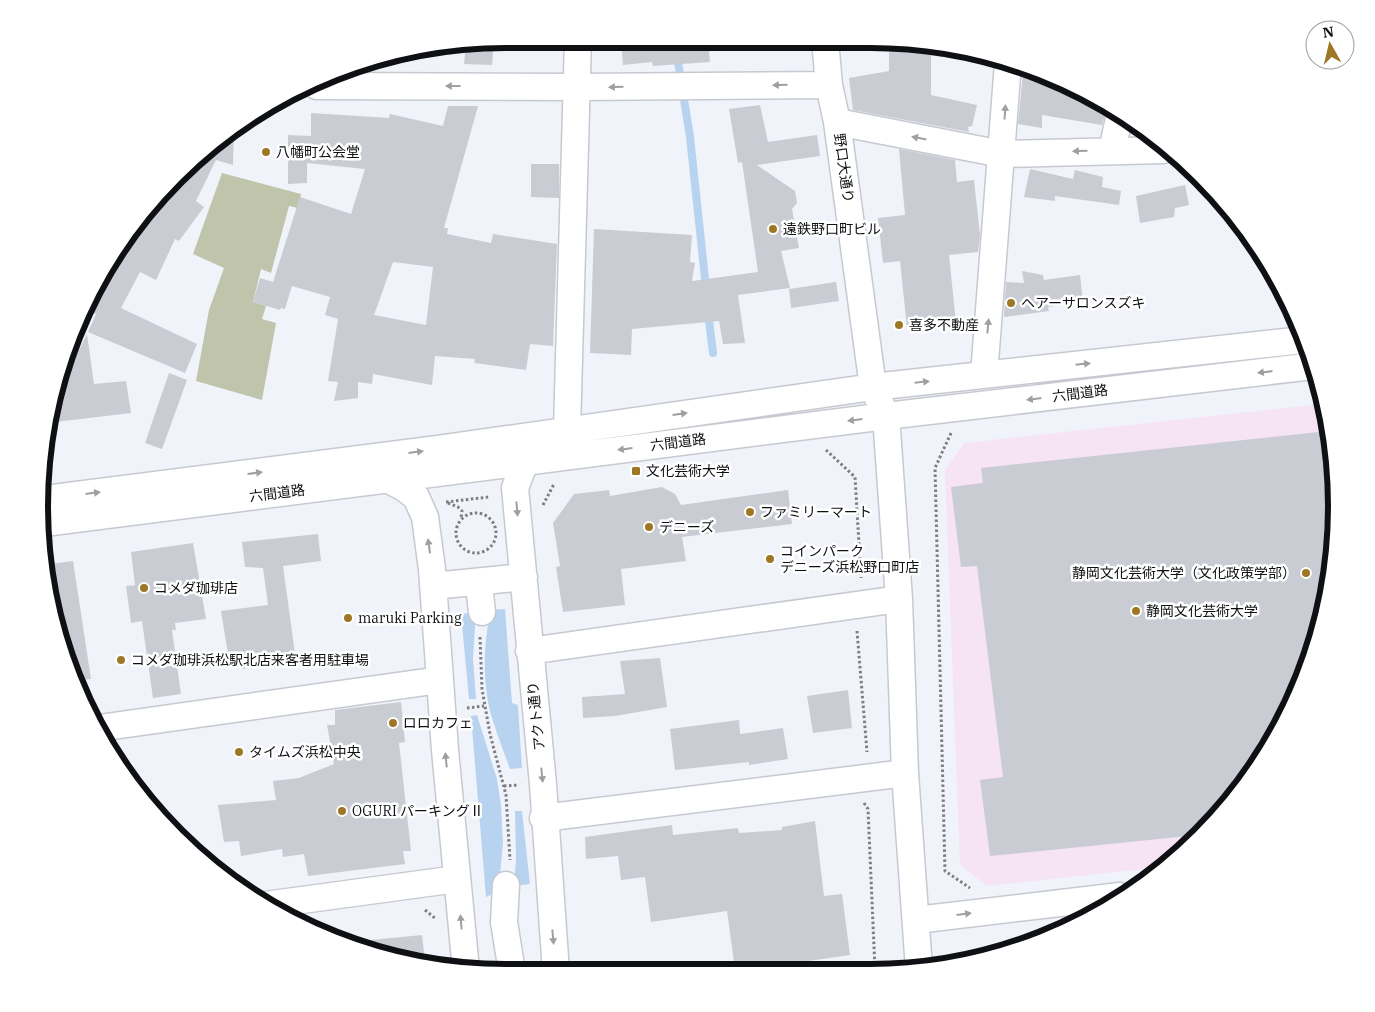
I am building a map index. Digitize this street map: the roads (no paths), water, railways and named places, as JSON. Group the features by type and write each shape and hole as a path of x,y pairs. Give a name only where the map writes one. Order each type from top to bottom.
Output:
{"street":[{"path":"568,430 578,48"},
{"name":"野口大通り","path":"826,48 829,85 837,122 873,387 886,416"},
{"path":"984,375 1008,69"},
{"path":"333,82 577,87 829,85"},
{"path":"837,122 1002,154 1158,150"},
{"path":"1112,150 1118,122"},
{"name":"六間道路","path":"48,499 419,452 873,387 1297,341"},
{"name":"六間道路","path":"48,522 886,416 1306,367"},
{"path":"886,416 899,599 905,773 919,962"},
{"name":"アクト通り","path":"525,462 515,488 543,784 555,964"},
{"path":"387,479 416,497 425,517 433,586 465,963"},
{"path":"433,586 524,577"},
{"path":"529,651 899,599"},
{"path":"105,727 440,680"},
{"path":"544,818 905,773"},
{"path":"278,903 457,879"},
{"path":"506,885 504,922 511,964"},
{"path":"916,920 1107,898"}],"water":[{"path":"505,609 512,703 518,705 522,768 510,769 492,718 485,678 486,636 491,610"},
{"path":"476,612 473,658 476,699 469,699 461,614"},
{"path":"477,715 497,779 501,805 503,843 499,887 493,894 486,897 471,716"},
{"path":"515,811 522,811 530,884 514,886 516,859"}],"waterway":[{"path":"677,56 690,137 706,288"},
{"path":"708,312 713,353"}],"place":[{"name":"八幡町公会堂","path":"266,152"},
{"name":"遠鉄野口町ビル","path":"773,229"},
{"name":"ヘアーサロンスズキ","path":"1011,303"},
{"name":"喜多不動産","path":"899,325"},
{"name":"文化芸術大学","path":"636,471"},
{"name":"ファミリーマート","path":"750,512"},
{"name":"デニーズ","path":"649,527"},
{"name":"コインパーク デニーズ浜松野口町店","path":"770,559"},
{"name":"静岡文化芸術大学（文化政策学部）","path":"1306,573"},
{"name":"コメダ珈琲店","path":"144,588"},
{"name":"静岡文化芸術大学","path":"1136,611"},
{"name":"maruki Parking","path":"348,618"},
{"name":"コメダ珈琲浜松駅北店来客者用駐車場","path":"121,660"},
{"name":"ロロカフェ","path":"393,723"},
{"name":"タイムズ浜松中央","path":"239,752"},
{"name":"OGURI パーキングⅡ","path":"342,811"}]}
